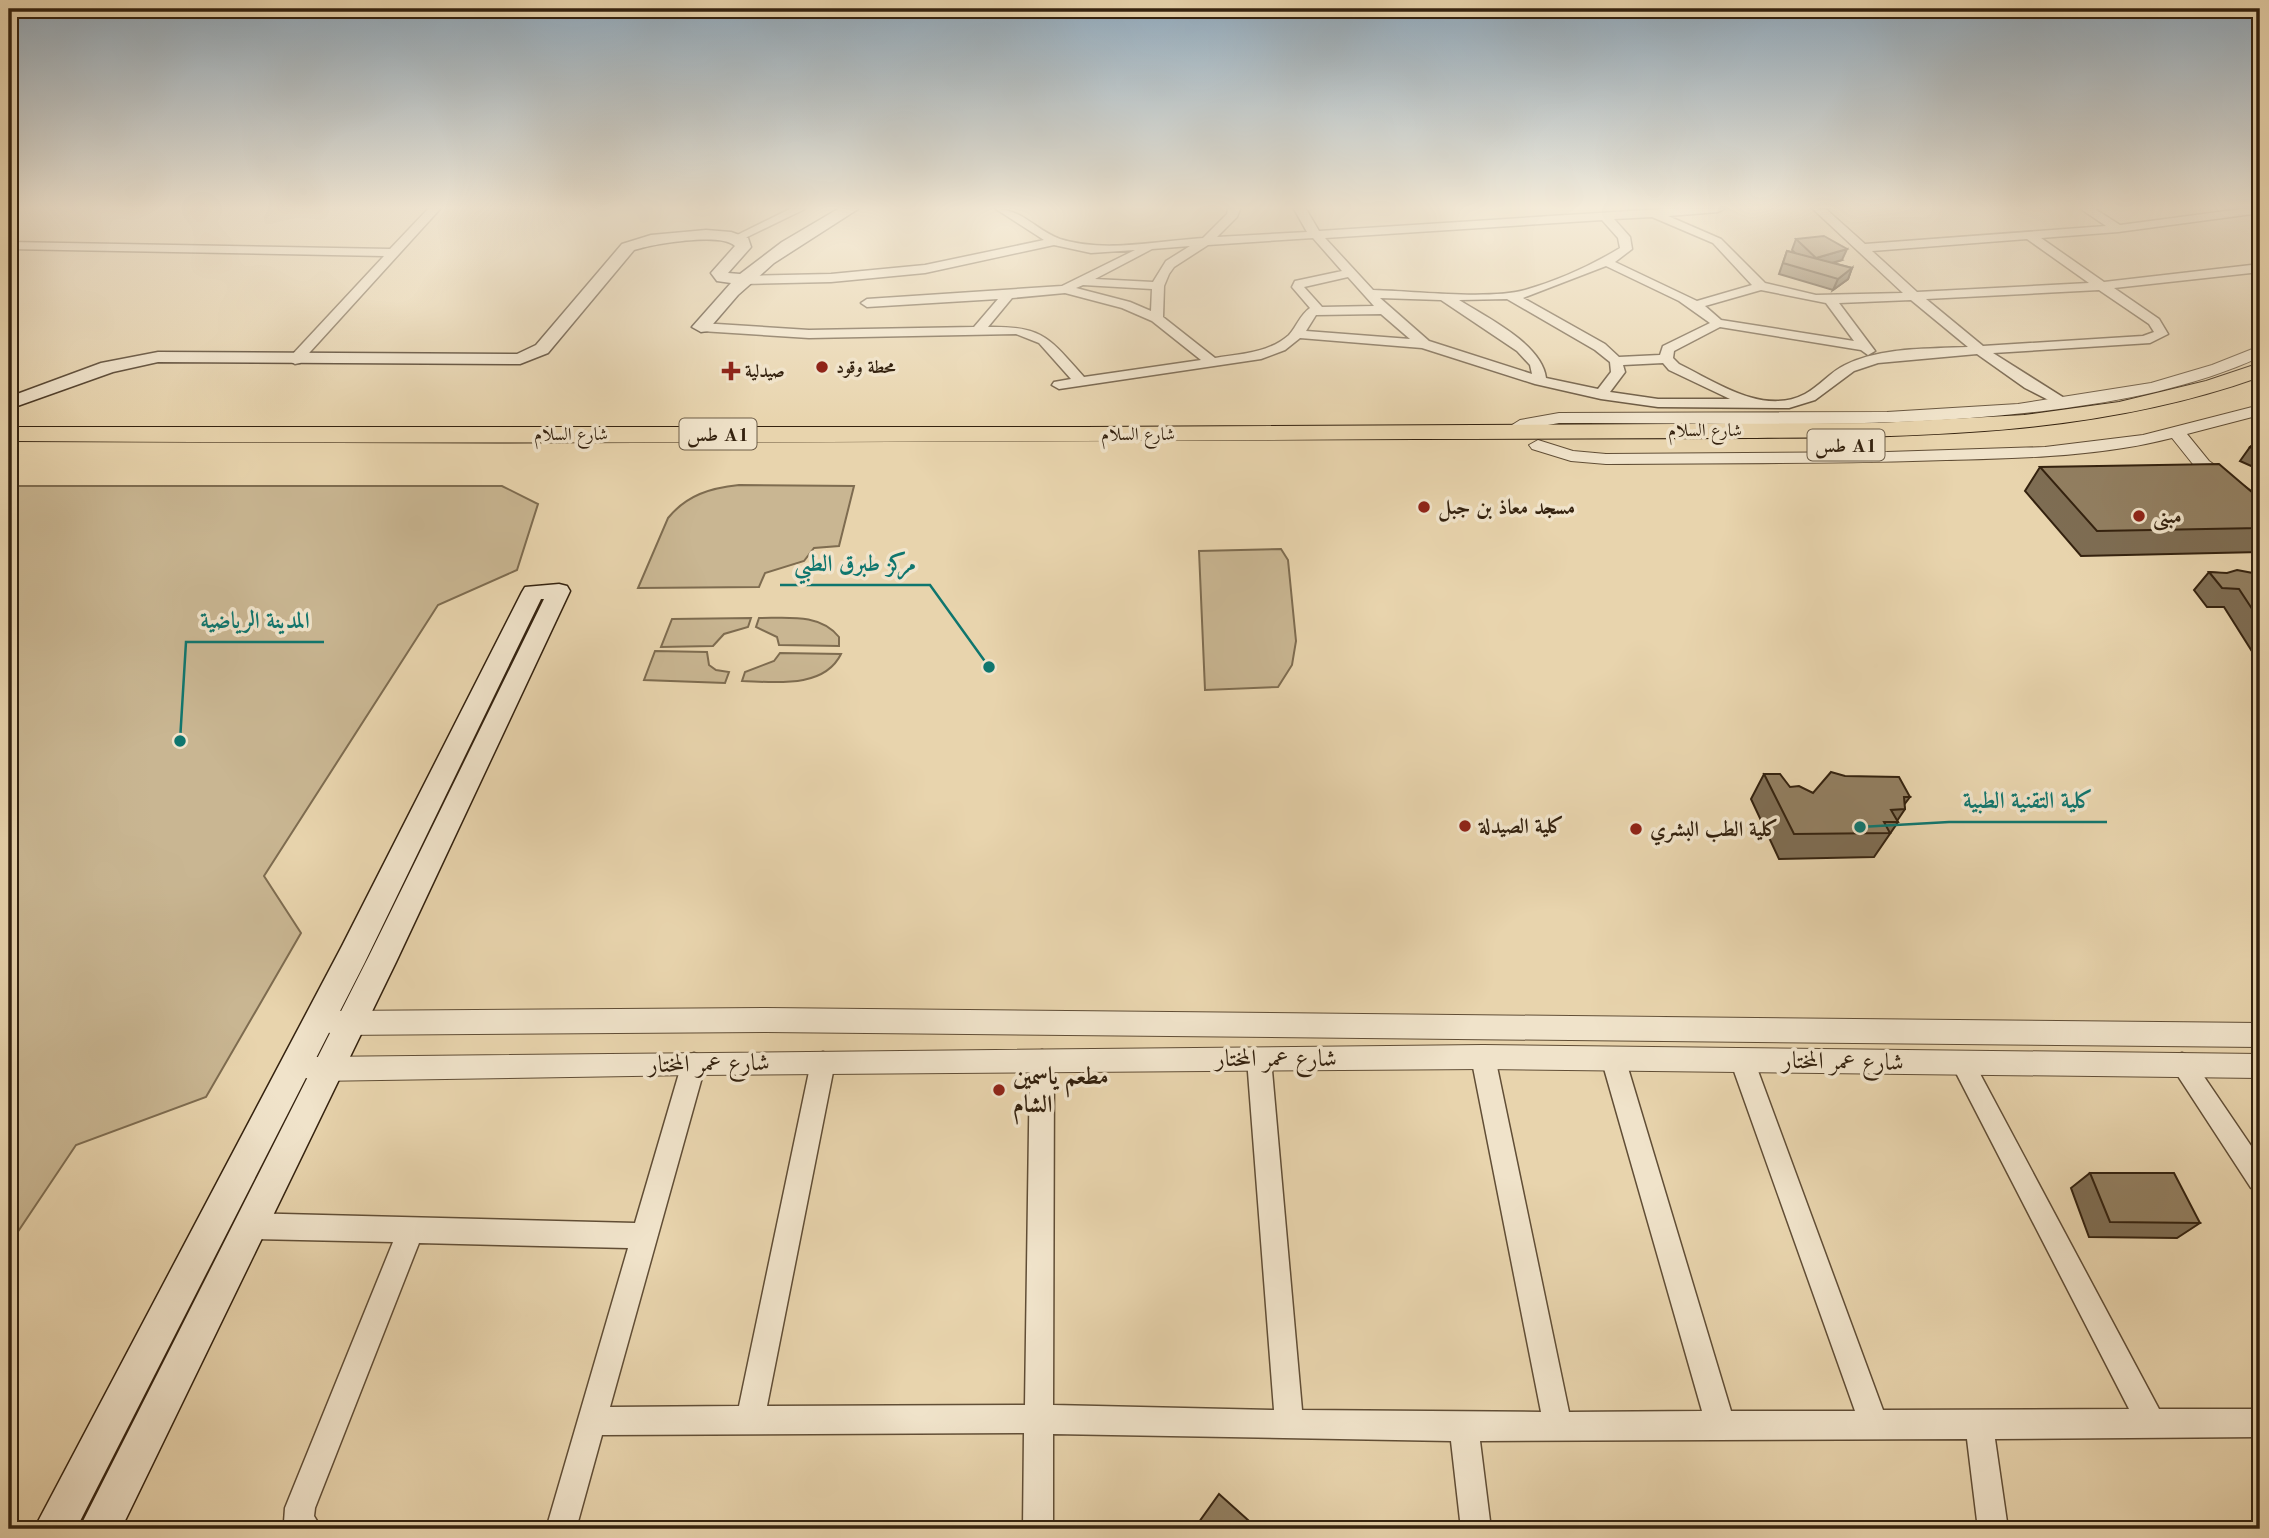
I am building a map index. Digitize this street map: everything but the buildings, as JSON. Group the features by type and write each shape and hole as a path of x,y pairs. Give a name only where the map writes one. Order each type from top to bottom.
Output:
{"highway":[{"name":"شارع السلام","path":"9,445 492,448 1427,438 1513,430 1878,430 2023,424 2149,405 2230,382 2260,370"},
{"name":"شارع السلام","path":"9,434 1427,438 1538,444 1894,445 1994,442 2060,436 2211,409 2260,393"}],"main road":[{"path":"9,402 96,371 145,358 185,356 295,360 520,359 542,349 600,281"},
{"path":"682,325 719,281"},
{"path":"701,327 743,281"},
{"path":"54,1529 432,801 546,592 350,1023 100,1529"}],"street":[{"path":"295,360 367,281"},
{"path":"1071,286 1082,281"},
{"path":"1157,318 1157,286 1160,281"},
{"path":"1314,281 1299,284 1298,287 1318,310"},
{"path":"1357,281 1384,310 1424,344"},
{"path":"1369,294 1510,296 1544,289 1563,281"},
{"path":"1646,281 1695,304 1710,314 1717,323 1865,347"},
{"path":"1754,281 1761,286 1829,300 2102,286 2148,281"},
{"path":"1898,281 2023,381 2064,404"},
{"path":"1297,334 1424,344 1540,381 1647,402 1799,402 1827,386 1849,368 1876,359 2146,340 2161,334 2154,322 2094,281"},
{"path":"867,303 1008,295 1071,286 1157,286"},
{"path":"1071,286 1157,318 1213,363"},
{"path":"1695,304 1761,286"},
{"path":"979,328 1008,295"},
{"path":"1444,296 1524,351 1537,365 1540,381"},
{"path":"1510,296 1600,347 1616,361 1616,376 1601,395"},
{"path":"1829,300 1876,359"},
{"path":"1059,385 1261,355 1282,347 1297,334 1308,314 1318,310 1384,310"},
{"path":"1666,359 1668,349 1717,323"},
{"path":"701,327 809,334 979,328 1017,330 1037,336 1080,381"},
{"path":"1513,430 1534,422 1559,418 1892,418 2012,411 2128,393 2175,382 2222,368 2260,351"},
{"path":"1616,361 1666,359 1674,367 1750,404"},
{"path":"1538,444 1570,456 1594,459 1873,457 2045,452 2143,440 2260,410"},
{"path":"2178,432 2189,451 2202,464 2260,505"},
{"path":"2143,440 2202,464"},
{"name":"شارع عمر المختار","path":"317,1023 766,1020 2256,1043"},
{"path":"1483,1057 1558,1426"},
{"name":"شارع عمر المختار","path":"292,1069 1483,1057 2260,1066"},
{"path":"1613,1058 1721,1426"},
{"path":"1259,1059 1289,1424"},
{"path":"1038,1529 1042,1060"},
{"path":"1742,1060 1874,1425"},
{"path":"750,1420 823,1062"},
{"path":"1962,1062 2151,1423"},
{"path":"561,1529 694,1063"},
{"path":"2182,1063 2260,1180"},
{"path":"249,1226 643,1236"},
{"path":"307,1529 299,1521 300,1508 410,1232"},
{"path":"593,1421 1041,1419 1464,1427 2260,1423"},
{"path":"1979,1424 1993,1529"},
{"path":"1464,1427 1476,1529"}],"shaded area":[{"path":"739,485 854,486 839,546 814,548 804,561 765,573 759,587 638,588 668,518 675,510 700,494"},
{"path":"9,486 502,486 538,504 517,570 438,605 264,876 301,933 206,1097 76,1145 9,1245"},
{"path":"1281,549 1288,560 1296,641 1292,665 1278,687 1205,690 1199,551"},
{"path":"751,618 748,627 724,634 713,646 661,647 672,619"},
{"path":"759,618 813,620 831,629 839,637 839,646 779,645 777,637 756,627"},
{"path":"655,651 707,652 709,665 716,670 729,672 725,683 644,680"},
{"path":"780,653 841,654 823,673 811,678 783,682 742,681 745,672 774,661"}],"place":[{"name":"محطة وقود","path":"822,367"},
{"name":"صيدلية","path":"731,371"},
{"name":"مسجد معاذ بن جبل","path":"1424,507"},
{"name":"مبنى","path":"2139,516"},
{"name":"مركز طبرق الطبي","path":"989,667"},
{"name":"المدينة الرياضية","path":"180,741"},
{"name":"كلية الصيدلة","path":"1465,826"},
{"name":"كلية التقنية الطبية","path":"1860,827"},
{"name":"كلية الطب البشري","path":"1636,829"},
{"name":"مطعم ياسمين الشام","path":"999,1090"}]}
